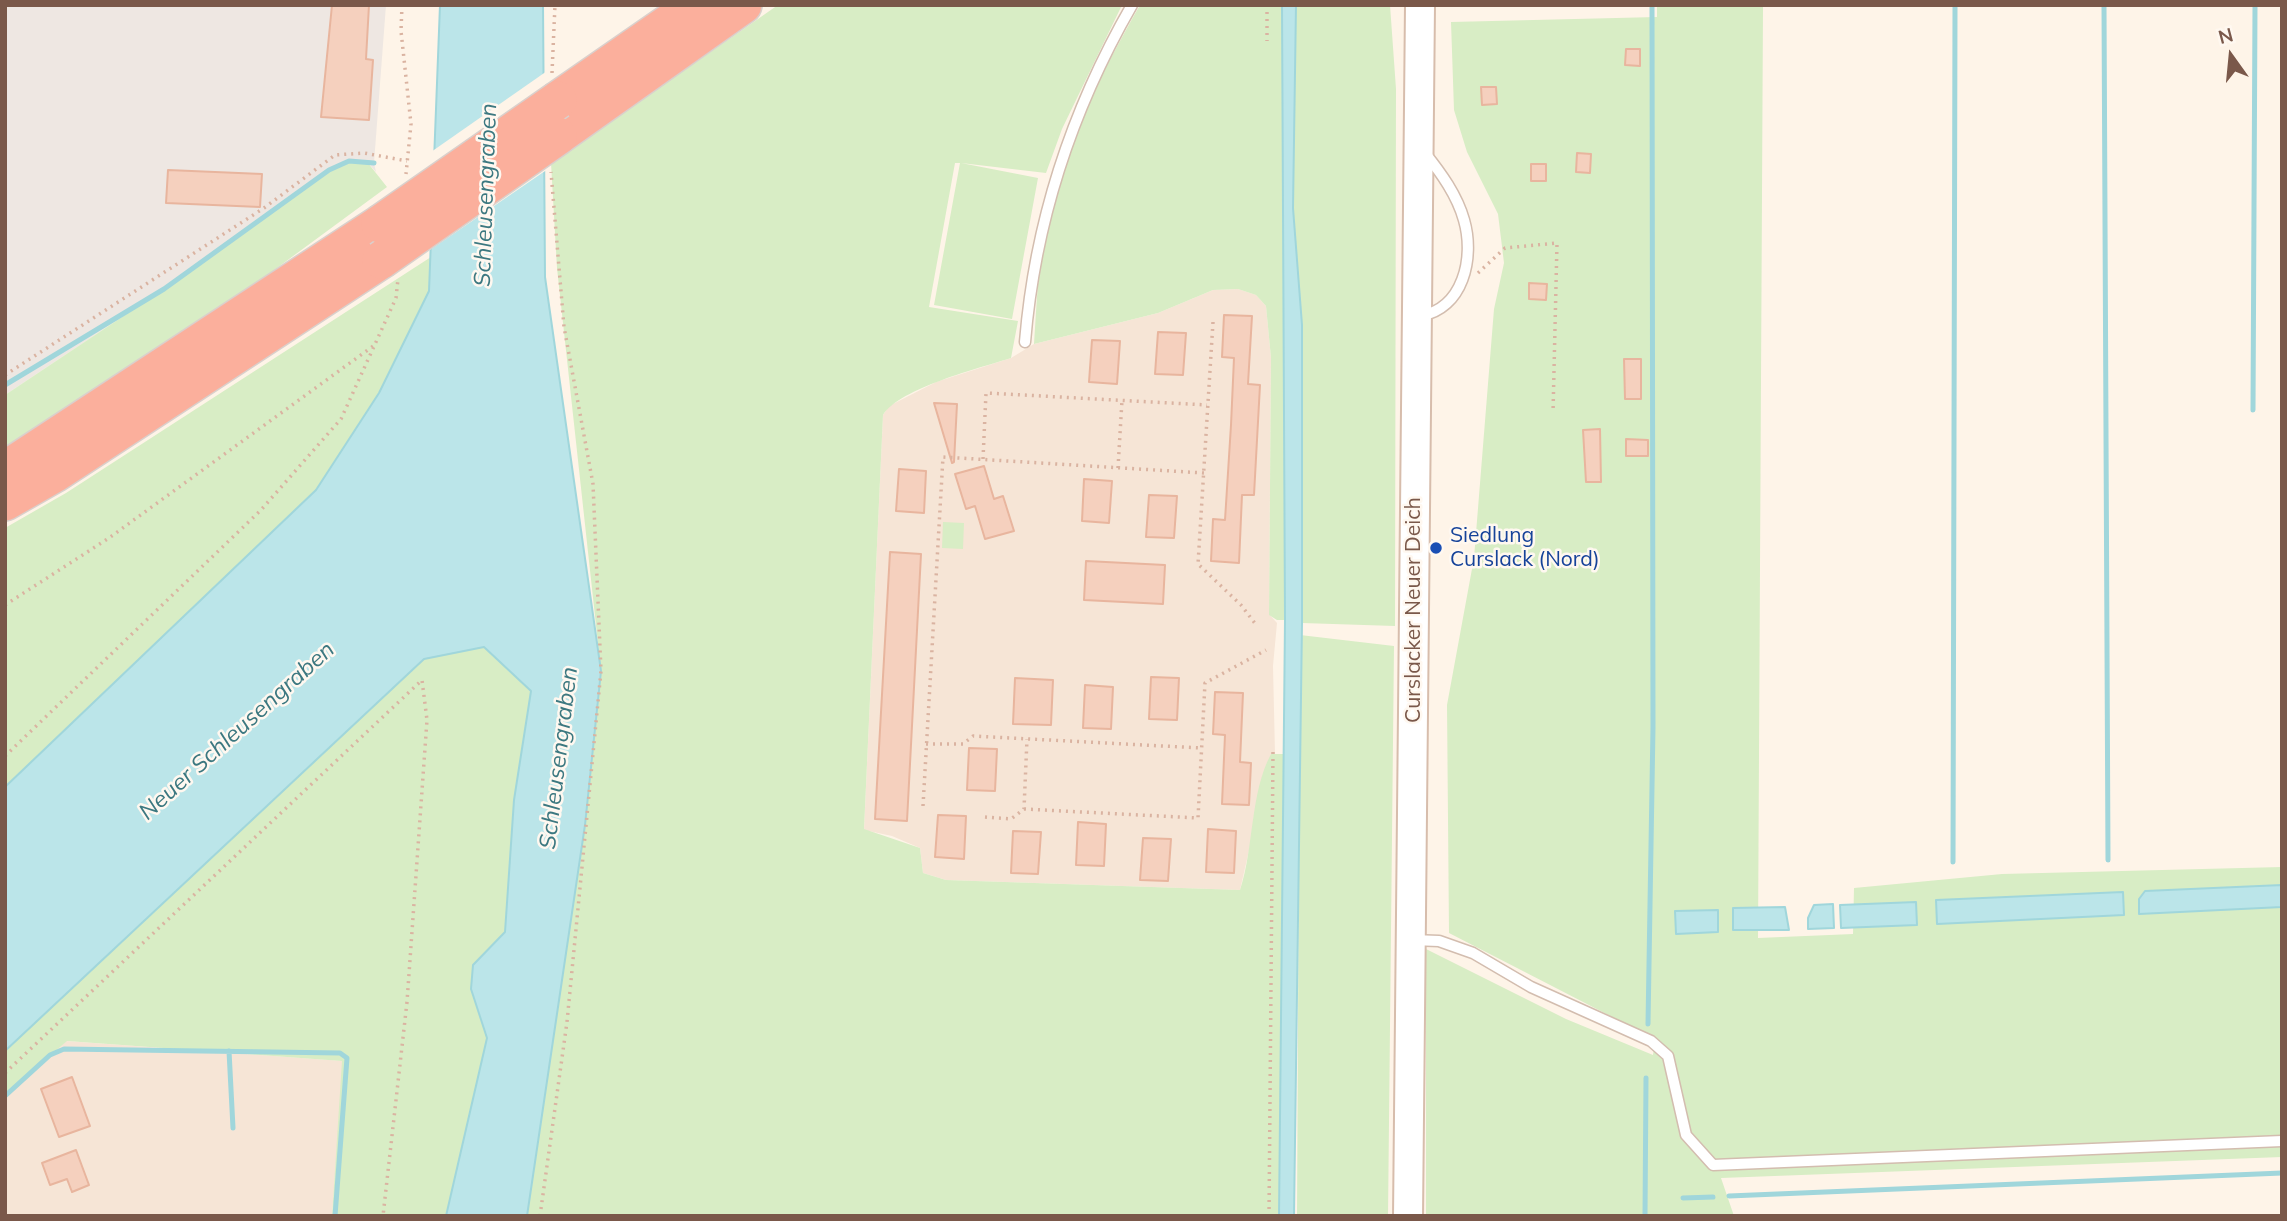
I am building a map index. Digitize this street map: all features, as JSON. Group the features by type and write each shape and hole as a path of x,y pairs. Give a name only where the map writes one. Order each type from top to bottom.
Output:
{"highway":[{"path":"5,502 54,474 381,260 695,5"},
{"path":"5,470 380,224 555,121 743,5"}],"street":[{"name":"Curslacker Neuer Deich","path":"1408,1216 1420,5"}],"lane":[{"path":"1024,342 1029,288 1054,180 1093,77 1132,5"},
{"path":"1416,317 1439,311 1457,293 1468,257 1464,219 1445,180 1417,143"},
{"path":"1411,940 1439,941 1473,953 1531,987 1651,1041 1668,1056 1686,1135 1713,1165 2282,1141"}],"path":[{"path":"540,1216 567,1022 601,671 593,484 564,327 555,121 555,5"},
{"path":"1267,5 1267,41"},
{"path":"5,375 264,208 335,155 365,153 407,161"},
{"path":"1457,293 1505,248 1557,243 1553,413"},
{"path":"1213,322 1198,564 1241,605 1256,626"},
{"path":"5,605 109,538 378,342 341,419 261,510 5,756"},
{"path":"983,459 986,393 1208,405"},
{"path":"1118,468 1122,400"},
{"path":"923,806 943,457 1204,473"},
{"path":"985,817 1010,818 1024,809 1198,818 1205,683 1266,649"},
{"path":"5,1073 422,680 427,720 407,1002 383,1216"},
{"path":"926,744 963,744 973,736 1201,748"},
{"path":"1024,809 1027,738"},
{"path":"1269,1216 1273,752"}],"shaded area":[{"path":"5,5 386,5 374,163 376,172 368,163 349,161 329,170 164,289 5,395"},
{"path":"1238,289 1256,295 1266,306 1271,358 1269,614 1277,623 1273,666 1275,754 1271,754 1240,890 946,880 923,873 920,848 892,836 864,830 883,415 889,406 936,382 1011,358 1034,344 1158,313 1213,290"},
{"path":"66,1041 343,1061 332,1216 5,1216 5,1094"}],"green space":[{"path":"778,5 1122,5 1062,129 1046,173 961,163 1038,178 1012,319 934,305 960,163 955,163 929,307 1018,321 1011,358 923,388 892,405 883,415 864,829 920,848 923,873 946,880 1240,890 1264,769 1271,754 1284,754 1279,1216 527,1216 585,825 601,671 557,268 551,163"},
{"path":"1140,5 1282,5 1285,620 1277,620 1269,615 1271,358 1266,306 1256,295 1238,289 1213,290 1158,313 1034,344 1042,248 1056,188 1086,108"},
{"path":"1296,5 1390,5 1396,89 1395,626 1302,623 1302,325 1293,208"},
{"path":"1657,5 1770,5 1763,7 1758,938 1853,934 1854,888 2002,874 2282,867 2282,1157 1721,1178 1734,1216 1426,1216 1426,949 1566,1019 1653,1055 1655,1039 1449,933 1447,705 1474,558 1494,309 1504,263 1498,214 1467,152 1454,110 1451,22 1657,17"},
{"path":"349,161 368,163 387,187 198,326 5,447 5,395 164,289 329,170"},
{"path":"431,257 429,291 379,393 316,490 5,787 5,528 66,493"},
{"path":"943,522 964,523 963,549 942,548"},
{"path":"1300,635 1394,646 1388,1216 1297,1216"},
{"path":"484,647 531,691 514,800 505,932 473,965 471,989 487,1038 446,1216 332,1216 342,1061 67,1041 5,1094 5,1051 424,659"}],"water":[{"path":"440,5 543,5 545,277 601,671 585,825 527,1216 446,1216 487,1038 471,989 473,965 505,932 514,800 531,691 484,647 424,659 5,1051 5,787 316,490 379,393 429,291"},
{"path":"1282,5 1296,5 1293,208 1302,325 1302,623 1294,1216 1279,1216 1285,620"},
{"path":"2282,885 2282,907 2139,914 2139,899 2145,891"},
{"path":"2123,892 2124,915 1937,924 1936,900"},
{"path":"1916,902 1917,925 1841,928 1840,905"},
{"path":"1833,904 1834,928 1808,929 1808,918 1814,905"},
{"path":"1785,907 1789,930 1733,930 1733,908"},
{"path":"1718,910 1718,932 1676,934 1675,911"}],"pier":[{"path":"547,71 548,169 427,252 431,152"}],"building":[{"path":"332,5 369,5 366,59 373,60 369,120 321,117"},
{"path":"1626,49 1640,49 1640,66 1625,65"},
{"path":"1481,87 1496,87 1497,104 1482,105"},
{"path":"1577,153 1591,154 1590,173 1576,172"},
{"path":"1531,164 1546,164 1546,181 1531,181"},
{"path":"168,170 262,174 260,207 166,203"},
{"path":"1529,283 1547,284 1546,300 1529,299"},
{"path":"1224,315 1252,316 1248,384 1260,385 1254,495 1242,495 1239,563 1211,561 1213,519 1225,520 1231,425 1234,358 1222,357"},
{"path":"1158,332 1186,333 1183,375 1155,374"},
{"path":"1092,340 1120,341 1117,384 1089,382"},
{"path":"1624,359 1641,359 1641,399 1625,399"},
{"path":"934,403 957,404 952,463"},
{"path":"1600,429 1601,482 1586,482 1583,430"},
{"path":"1626,439 1648,440 1648,456 1626,456"},
{"path":"984,466 994,499 1003,496 1014,531 985,539 975,506 966,509 955,474"},
{"path":"899,469 926,471 924,513 896,511"},
{"path":"1084,479 1112,481 1109,523 1082,521"},
{"path":"1149,495 1177,496 1174,538 1146,537"},
{"path":"890,552 921,554 907,821 875,819"},
{"path":"1086,561 1165,565 1163,604 1084,600"},
{"path":"1151,677 1179,678 1177,720 1149,719"},
{"path":"1015,678 1053,680 1051,725 1013,724"},
{"path":"1085,685 1113,687 1111,729 1083,728"},
{"path":"1215,692 1243,693 1240,762 1251,763 1249,805 1222,804 1225,735 1213,734"},
{"path":"969,748 997,749 995,791 967,790"},
{"path":"938,815 966,816 964,859 935,857"},
{"path":"1078,822 1106,824 1104,866 1076,865"},
{"path":"1208,829 1236,831 1234,873 1206,872"},
{"path":"1013,831 1041,832 1038,874 1011,873"},
{"path":"1143,838 1171,839 1168,881 1140,880"},
{"path":"72,1077 90,1126 59,1137 41,1089"},
{"path":"76,1150 89,1185 72,1192 67,1179 50,1185 42,1163"}],"waterway":[{"path":"1648,1024 1653,727 1652,5"},
{"path":"1953,862 1955,5"},
{"path":"2104,5 2108,860"},
{"path":"2253,410 2255,5"},
{"path":"5,385 164,289 329,170 349,161 374,163"},
{"path":"5,1096 50,1055 64,1049 340,1053 347,1058 335,1216"},
{"path":"229,1051 233,1128"},
{"path":"1645,1216 1646,1078"},
{"path":"1729,1196 2282,1173"},
{"path":"1683,1198 1713,1197"}],"place":[{"name":"Siedlung Curslack (Nord)","path":"1436,548"}],"water label":[{"name":"Schleusengraben","path":"486,195"},
{"name":"Neuer Schleusengraben","path":"237,731"},
{"name":"Schleusengraben","path":"559,758"}]}
